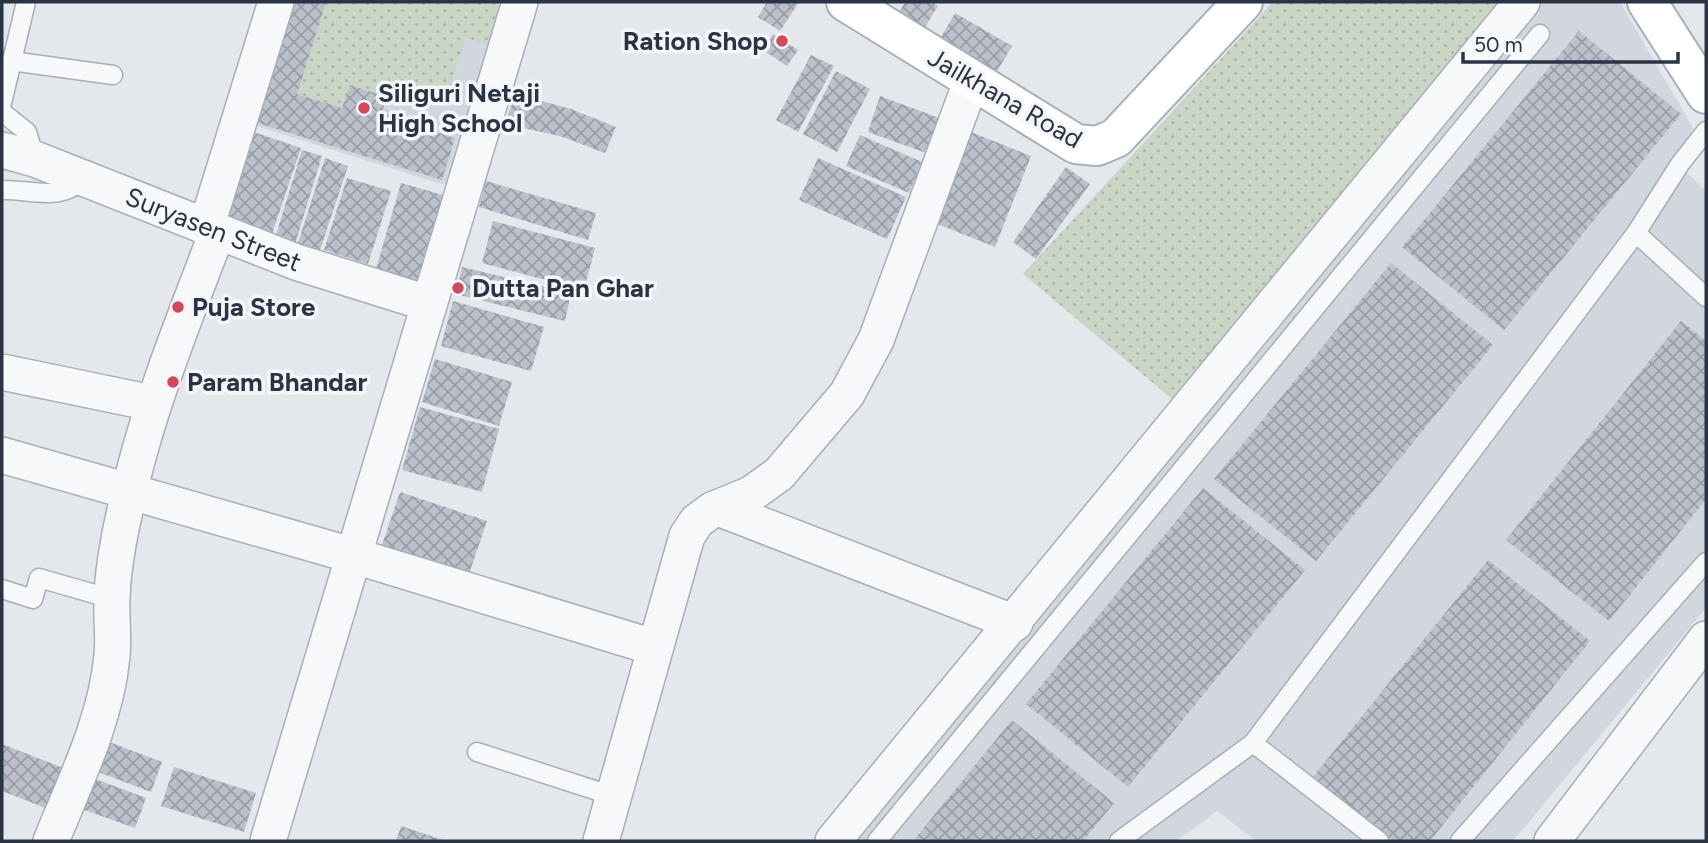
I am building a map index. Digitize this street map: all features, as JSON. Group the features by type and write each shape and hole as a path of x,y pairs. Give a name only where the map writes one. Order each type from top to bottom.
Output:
{"street":[{"path":"51,841 94,734 104,696 113,656 112,599 130,490 152,403 212,230 276,2"},
{"path":"268,841 355,556 427,303 520,2"},
{"name":"Jailkhana Road","path":"846,2 971,82 1076,144 1097,146 1116,138 1243,2"},
{"path":"834,841 1522,2"},
{"path":"1647,2 1705,91"},
{"path":"601,841 653,647 687,536 697,521 718,508 751,495 779,474 846,394 876,340 971,82"},
{"name":"Suryasen Street","path":"2,150 35,159 296,262 427,303"},
{"path":"2,372 152,403"},
{"path":"2,455 355,556 653,647"},
{"path":"718,508 1015,623"},
{"path":"1552,841 1702,657"}],"lane":[{"path":"2,103 26,2"},
{"path":"877,841 1540,34"},
{"path":"10,61 113,75"},
{"path":"2,112 27,132 35,159"},
{"path":"1119,841 1253,743 1636,233 1680,164 1706,131"},
{"path":"2,190 62,193 77,186 83,178"},
{"path":"1636,233 1706,297"},
{"path":"1460,841 1706,562"},
{"path":"2,589 33,599 39,578 112,599"},
{"path":"1253,743 1379,841"},
{"path":"477,752 613,796"}],"shaded area":[{"name":"Siliguri Netaji High School","path":"285,2 505,2 448,186 250,124"},
{"path":"1542,2 1620,2 1703,145 1685,171 1706,191 1706,608 1513,841 1256,841 1217,811 1176,841 855,841"}],"green space":[{"path":"326,2 505,2 492,46 466,38 445,103 391,86 387,97 350,85 342,108 297,94"},
{"path":"1273,2 1500,2 1172,399 1023,274"}],"building":[{"path":"289,2 326,2 297,94 342,108 350,85 387,97 383,109 394,113 392,118 455,138 442,180 254,122"},
{"path":"767,2 799,2 780,31 758,17"},
{"path":"905,2 932,2 938,6 925,27 900,11"},
{"path":"955,13 1012,46 996,73 940,39"},
{"path":"1579,31 1681,114 1504,330 1402,247"},
{"path":"773,34 798,50 787,66 763,50"},
{"path":"811,55 834,66 798,132 776,120"},
{"path":"836,71 870,89 837,152 803,134"},
{"path":"516,94 571,109 616,127 605,153 560,136 504,124"},
{"path":"880,96 939,118 926,153 868,132"},
{"path":"251,131 301,148 270,240 220,223"},
{"path":"971,132 1031,156 995,247 935,223"},
{"path":"860,135 922,162 909,193 846,166"},
{"path":"302,150 322,156 295,244 275,238"},
{"path":"325,158 348,166 320,250 298,243"},
{"path":"818,158 906,197 887,239 799,200"},
{"path":"1066,167 1090,184 1036,259 1013,242"},
{"path":"347,178 391,191 368,264 324,250"},
{"path":"486,181 596,213 588,240 479,207"},
{"path":"401,183 443,195 418,281 376,269"},
{"path":"493,221 595,248 584,290 482,263"},
{"path":"1391,263 1493,345 1316,561 1214,479"},
{"path":"462,267 571,293 565,321 456,294"},
{"path":"453,301 544,327 531,371 441,346"},
{"path":"1681,321 1706,341 1706,499 1609,621 1506,540"},
{"path":"435,359 512,382 499,426 422,402"},
{"path":"420,407 499,429 482,492 402,470"},
{"path":"1203,488 1305,570 1128,787 1026,704"},
{"path":"400,492 487,521 469,574 382,545"},
{"path":"1488,560 1590,641 1430,841 1393,841 1313,777"},
{"path":"1012,720 1114,803 1083,841 913,841"},
{"path":"104,740 162,762 151,792 93,770"},
{"path":"2,744 71,771 56,812 2,791"},
{"path":"174,767 256,793 244,832 161,806"},
{"path":"90,777 146,798 135,828 79,808"},
{"path":"401,826 446,841 396,841"}],"place":[{"name":"Ration Shop","path":"782,41"},
{"name":"Siliguri Netaji High School","path":"364,108"},
{"name":"Dutta Pan Ghar","path":"458,288"},
{"name":"Puja Store","path":"178,307"},
{"name":"Param Bhandar","path":"173,382"}]}
